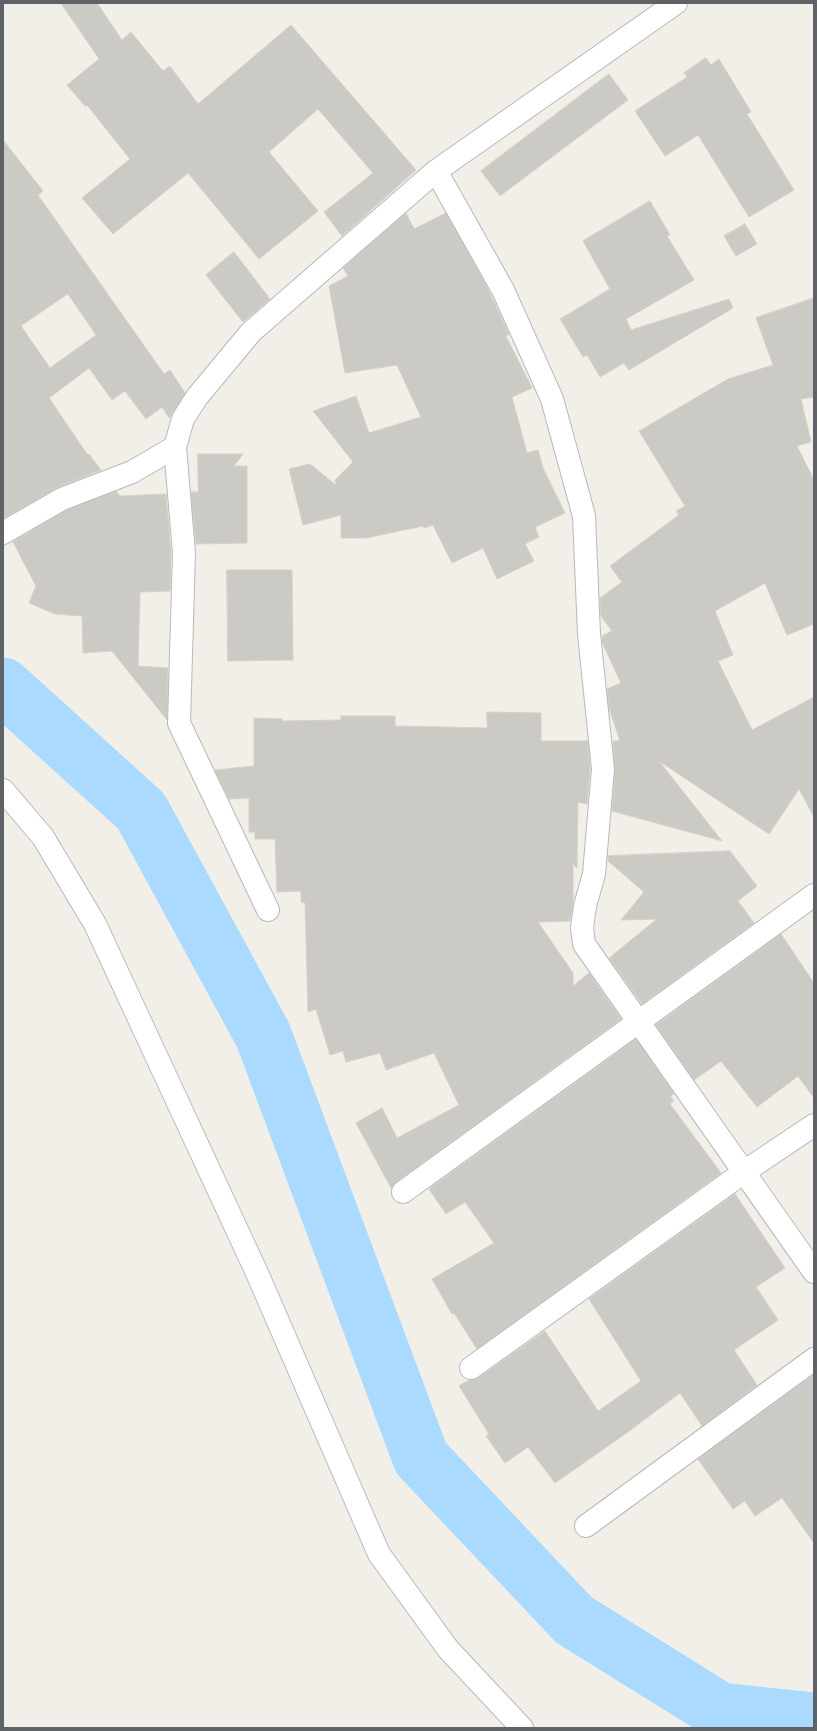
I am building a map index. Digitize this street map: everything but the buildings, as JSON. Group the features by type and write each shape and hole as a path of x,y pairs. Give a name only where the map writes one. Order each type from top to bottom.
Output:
{"street":[{"path":"268,910 180,723 184,553 175,447 182,419 197,397 251,332 436,171 676,3"},
{"path":"436,171 502,290 552,399 584,516 588,612 603,769 594,874 585,906 582,928 584,944 814,1272"},
{"path":"3,533 62,499 132,472 175,447"},
{"path":"3,790 43,838 95,924 257,1273 379,1554 448,1649 522,1728"},
{"path":"403,1192 814,895"},
{"path":"470,1368 744,1172 814,1125"},
{"path":"586,1526 814,1359"}],"waterway":[{"path":"3,686 141,811 263,1035 421,1458 574,1620 720,1711 814,1721"}]}
